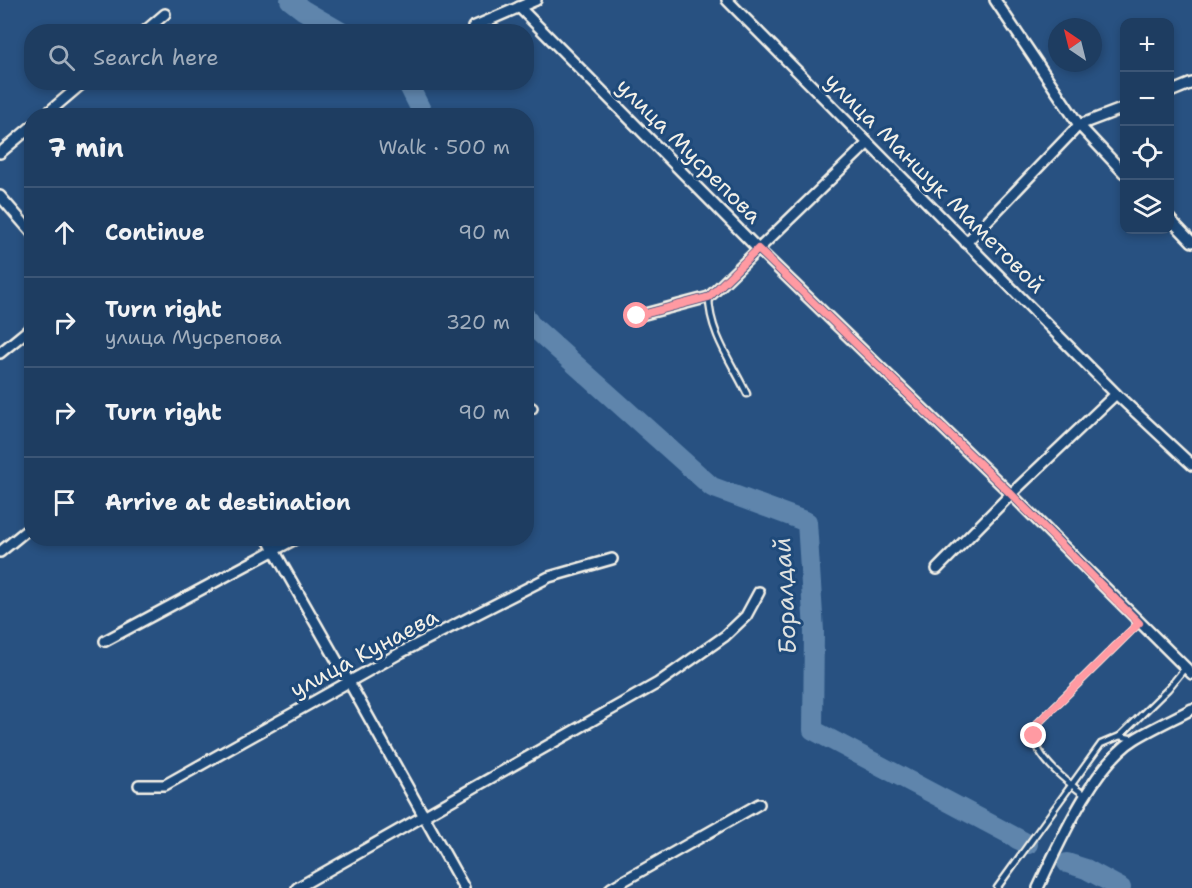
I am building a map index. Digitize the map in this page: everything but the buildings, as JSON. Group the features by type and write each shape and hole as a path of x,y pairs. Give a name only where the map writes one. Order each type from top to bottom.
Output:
{"street":[{"path":"480,24 536,0"},
{"name":"улица Маншук Маметовой","path":"727,0 1116,394 1192,465"},
{"path":"995,0 1079,125 1120,167"},
{"name":"улица Мусрепова","path":"519,8 758,249 1011,494 1189,671"},
{"path":"153,24 165,14"},
{"path":"1174,90 1192,83"},
{"path":"53,108 75,90"},
{"path":"966,243 1079,125 1120,110"},
{"path":"0,153 24,133"},
{"path":"637,316 709,297 868,143"},
{"path":"0,196 24,224"},
{"path":"1174,223 1192,242"},
{"path":"0,353 24,334"},
{"path":"937,569 1011,494 1116,394"},
{"path":"0,552 24,532"},
{"path":"271,546 464,888"},
{"path":"105,641 283,546"},
{"name":"улица Кунаева","path":"139,785 165,785 402,652 549,577 612,559"},
{"path":"297,888 658,683 725,636 746,616 759,592"},
{"path":"1038,888 1061,840 1098,774 1134,739 1192,709"},
{"path":"612,888 759,804"}],"lane":[{"path":"709,297 709,313 716,333 747,394"},
{"path":"1086,797 1040,754 1034,736 1038,723 1139,623"},
{"path":"997,888 1101,744 1120,736 1189,671"},
{"path":"1120,736 1134,739"}],"waterway":[{"name":"Боралдай","path":"290,0 327,24"},
{"name":"Боралдай","path":"411,90 420,108"},
{"name":"Боралдай","path":"534,328 712,487 807,522 814,631 813,730 1028,844 1017,839"},
{"name":"Боралдай","path":"1067,863 1086,869 1121,888"}],"route":[{"path":"637,316 709,297 758,249 1011,494 1139,623 1038,723 1034,736"}]}
